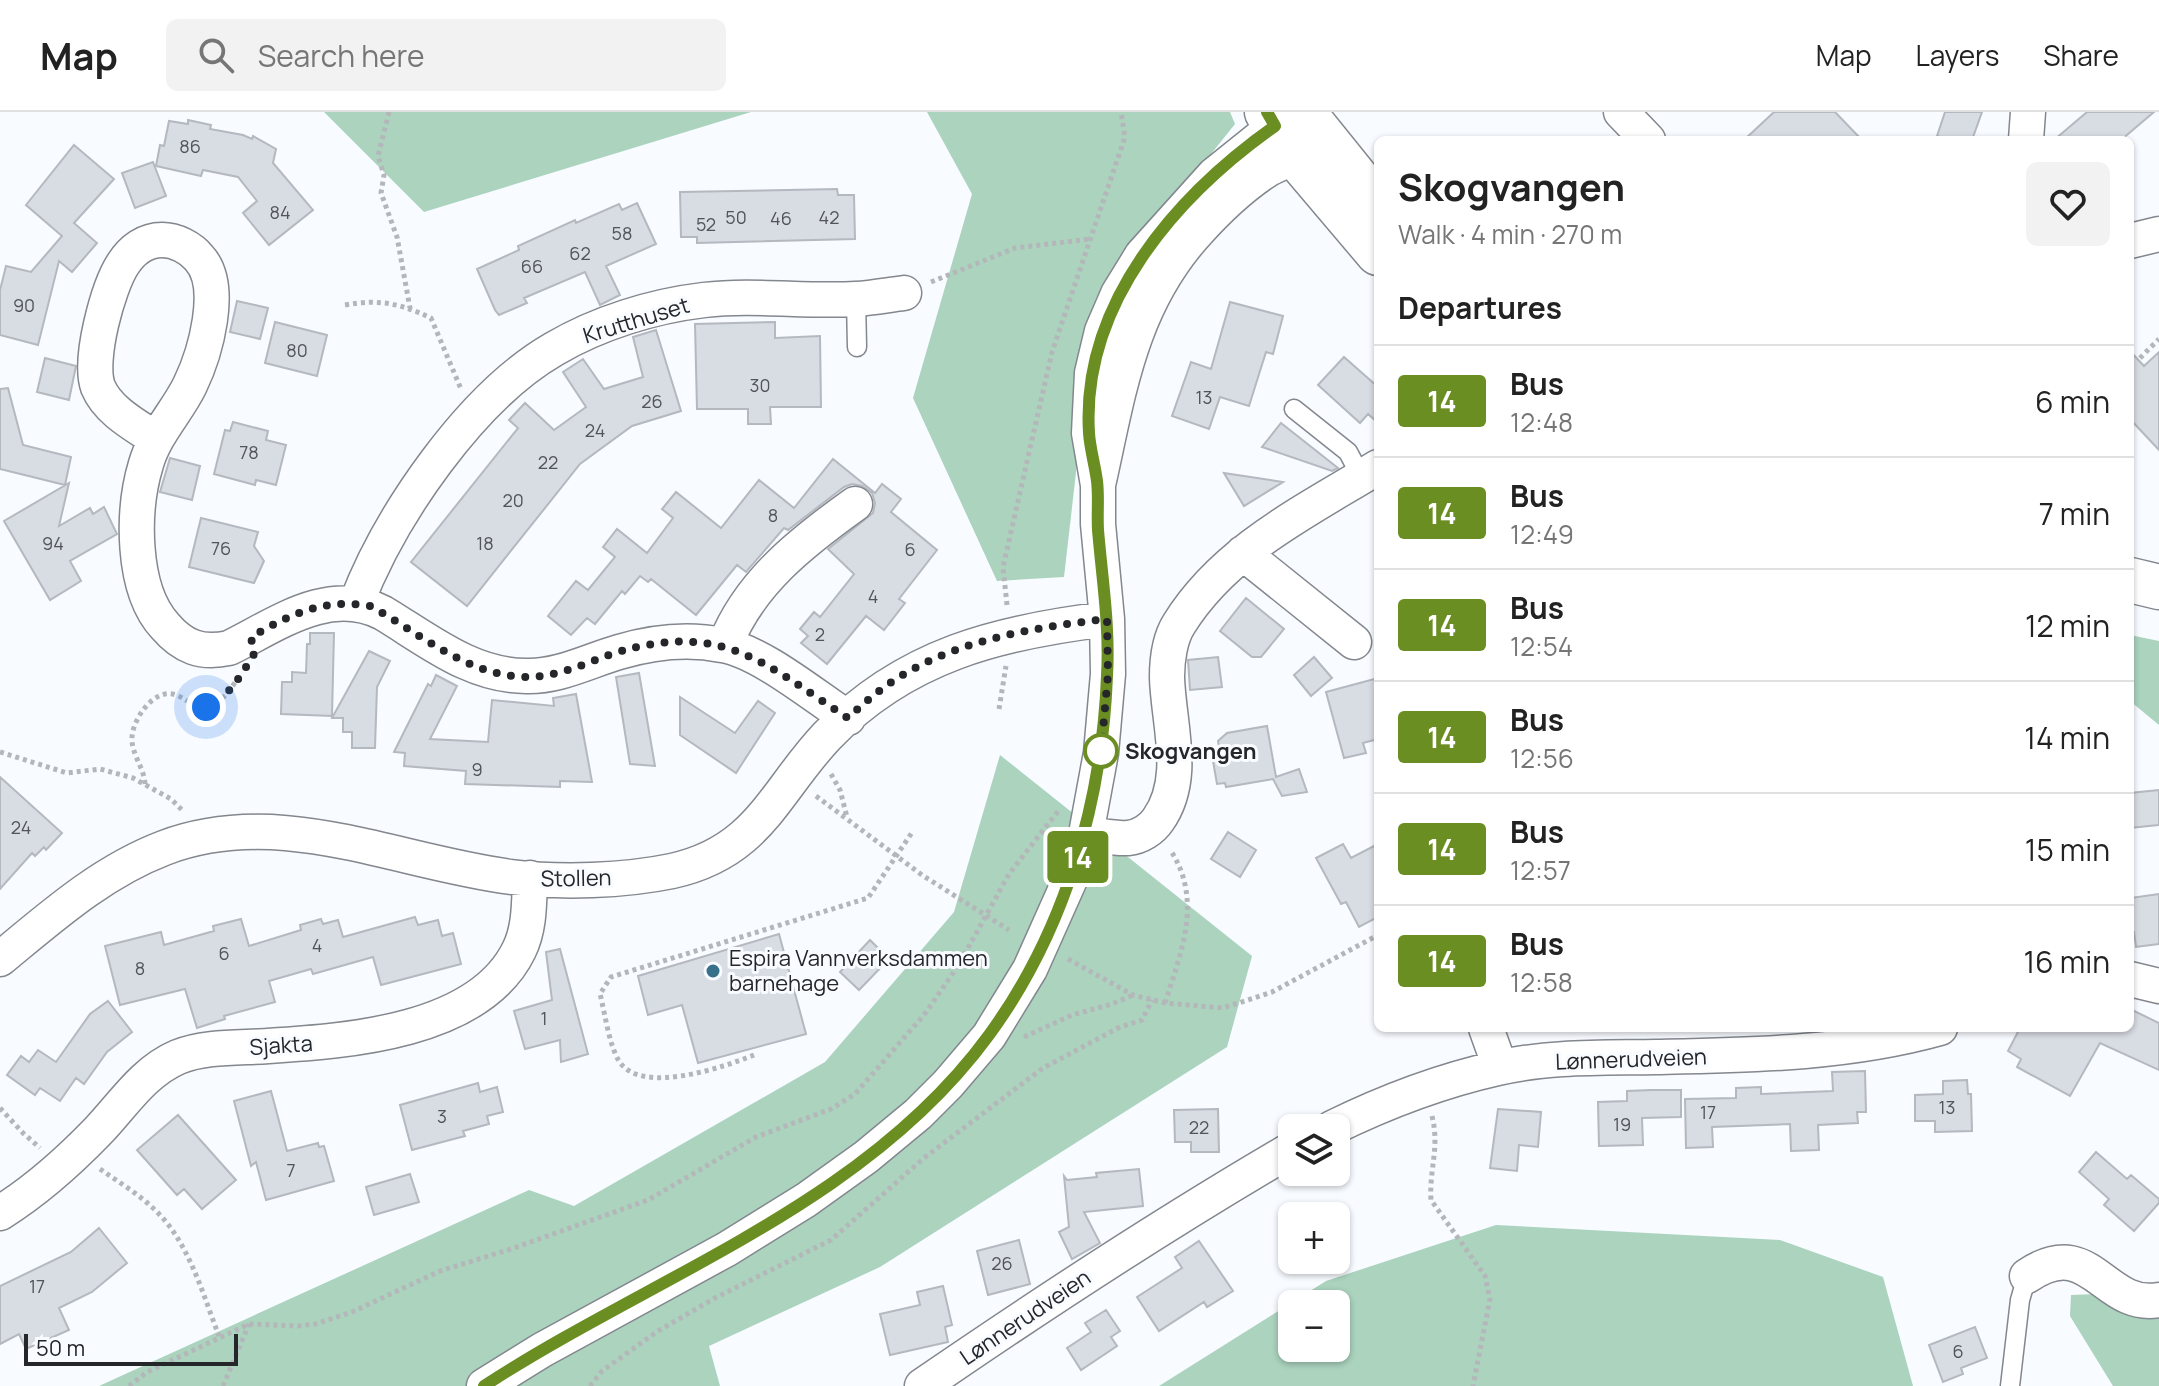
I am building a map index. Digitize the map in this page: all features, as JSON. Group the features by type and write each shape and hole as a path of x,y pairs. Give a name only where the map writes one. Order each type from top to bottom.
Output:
{"main road":[{"path":"1290,125 1374,201"},
{"path":"1290,125 1374,247"},
{"path":"2134,581 2159,587"},
{"path":"2134,609 2159,614"}],"street":[{"path":"1621,112 1644,136"},
{"path":"2026,136 2028,112"},
{"path":"484,1386 542,1350 727,1249 806,1200 866,1157 918,1114 989,1036 1030,969 1072,875 1086,834 1101,753 1108,674 1107,619 1098,524 1098,485 1089,433 1092,373 1102,331 1118,294 1142,255 1176,215 1214,175 1290,125"},
{"path":"2134,240 2159,234"},
{"path":"156,439 118,413 108,402 98,386 95,364 112,284 124,262 147,242 166,240 194,252 205,264 212,285 212,312 191,383 156,439 146,464 140,495 140,570 148,602 185,645 200,650 229,648 310,607 356,604 370,606 383,613 469,665 523,677 571,669 652,644 682,641 725,645 766,664 848,718"},
{"name":"Krutthuset","path":"356,604 368,572 413,494 477,414 526,367 552,350 587,331 703,300 856,299 904,293"},
{"path":"1086,834 1129,838 1154,826 1164,812 1175,772 1167,673 1176,628 1208,585 1243,553 1289,520 1366,475"},
{"path":"725,645 734,621 767,577 800,546 855,504"},
{"path":"1243,553 1354,642"},
{"name":"Stollen","path":"0,959 102,879 165,848 238,832 285,832 327,838 479,871 530,878 640,877 676,870 709,859 752,830 848,718 907,672 974,644 1011,634 1107,619"},
{"name":"Sjakta","path":"0,1213 31,1194 70,1159 141,1081 179,1056 384,1035 468,1005 505,974 520,948 528,923 530,878"},
{"path":"2134,980 2159,986"},
{"path":"1487,1032 1500,1067"},
{"name":"Lønnerudveien","path":"1350,1120 1426,1088 1500,1067 1554,1061 1747,1055 1860,1046 1922,1032"},
{"name":"Lønnerudveien","path":"922,1386 1154,1231 1278,1157"},
{"path":"2027,1276 2044,1264 2065,1261 2080,1266 2139,1301 2159,1300"}],"lane":[{"path":"856,299 857,347"},
{"path":"1294,409 1348,452 1356,467 1366,475"},
{"path":"2010,1386 2020,1300 2027,1276"}],"path":[{"path":"389,112 378,156 384,175 381,193 397,237 410,308"},
{"path":"999,709 1011,634 1003,567 1052,352 1125,137 1121,112"},
{"path":"904,293 1015,248 1090,239"},
{"path":"345,305 372,300 410,308 431,318 444,344 455,379 477,414"},
{"path":"2140,358 2159,339"},
{"path":"145,784 132,746 132,733 138,717 162,695 174,694 191,705 206,707 217,703 228,693 254,654 251,637"},
{"path":"0,752 67,773 100,769 133,778 171,799 194,822 202,838"},
{"path":"802,768 836,779 847,818"},
{"path":"802,768 847,818 897,856 1009,930"},
{"path":"129,1386 147,1372 249,1324 306,1325 352,1312 440,1271 648,1200 756,1137 831,1109 855,1094 924,1015 958,966 1009,874 1052,818 1064,804 1094,794"},
{"path":"1154,826 1178,861 1187,888 1187,932 1165,1003"},
{"path":"754,1055 716,1070 660,1078 630,1073 618,1060 600,994 611,977 868,898 913,831"},
{"path":"1068,959 1133,995 1165,1003 1223,1008 1272,992 1374,937"},
{"path":"989,1036 1015,1042 1072,1015 1133,995"},
{"path":"1426,1088 1437,1136 1431,1200 1485,1276 1490,1299 1481,1358 1473,1386"},
{"path":"0,1108 23,1133 145,1201 162,1217 194,1271 219,1336"},
{"path":"223,1386 249,1324"}],"green space":[{"path":"324,112 751,112 424,212"},
{"path":"927,112 1230,112 1235,124 1096,298 1064,577 997,581 913,398 972,194"},
{"path":"2134,636 2159,641 2159,725 2134,704"},
{"path":"1000,755 1252,956 1227,1047 880,1267 709,1346 720,1386 99,1386 529,1190 574,1206 825,1062 954,912"},
{"path":"1496,1225 1780,1240 1883,1277 1913,1386 1159,1386 1278,1311 1278,1362 1350,1362 1350,1290 1312,1290 1326,1281"},
{"path":"2097,1294 2159,1312 2159,1386 2113,1386 2070,1316 2071,1295"}],"building":[{"path":"1774,112 1835,112 1858,136 1748,136"},
{"path":"1945,112 1982,112 1973,136 1937,136"},
{"path":"2087,112 2154,112 2126,136 2059,136"},
{"path":"188,120 211,125 210,129 252,139 253,136 276,149 273,163 313,210 269,245 243,213 257,201 238,177 203,170 201,176 156,166 169,121 188,124"},
{"path":"74,145 114,179 74,223 97,243 72,272 59,261 38,345 0,335 0,290 6,266 31,272 62,236 26,205"},
{"path":"153,162 166,196 135,208 122,173"},
{"path":"837,189 838,195 854,195 855,239 697,243 697,237 681,237 680,192"},
{"path":"637,203 656,244 606,266 620,295 600,305 585,272 524,298 527,303 499,315 495,310 477,269 575,220 576,223 619,204 622,210"},
{"path":"237,301 268,308 260,339 230,332"},
{"path":"1230,302 1283,316 1273,354 1266,352 1249,406 1220,397 1209,429 1172,416 1191,362 1211,369"},
{"path":"275,322 327,335 317,376 265,363"},
{"path":"775,322 775,338 820,336 821,407 770,407 771,424 748,424 748,409 697,409 695,324"},
{"path":"656,330 681,411 632,426 580,464 467,606 411,562 518,428 509,420 525,403 554,430 586,407 563,372 583,359 604,389 643,377 633,337"},
{"path":"2159,352 2159,450 2134,423 2134,355 2144,366"},
{"path":"1344,357 1374,383 1374,419 1368,414 1360,423 1318,385"},
{"path":"45,358 76,366 69,400 37,392"},
{"path":"8,388 23,445 71,457 65,485 0,469 0,389"},
{"path":"233,422 268,431 266,440 286,445 276,485 256,480 255,485 214,474 225,430 230,431"},
{"path":"1281,423 1338,468 1332,471 1262,447"},
{"path":"170,458 200,466 192,500 160,492"},
{"path":"833,459 875,493 882,484 901,499 891,512 937,550 899,599 905,603 884,630 866,616 827,664 801,643 808,636 800,629 814,612 820,617 854,574 828,549 873,513 875,503 872,493 852,484 788,530 784,528 746,572 737,565 696,615 651,579 648,582 640,576 625,594 622,591 595,624 587,618 571,635 548,616 576,581 588,590 615,557 603,547 617,529 647,553 673,518 662,509 676,492 721,528 759,480 794,508"},
{"path":"1224,473 1283,482 1244,506"},
{"path":"69,483 59,526 90,508 93,514 104,507 117,534 70,561 81,581 50,600 4,521"},
{"path":"201,518 258,532 254,546 264,561 254,583 189,567"},
{"path":"1246,598 1284,629 1261,657 1252,657 1220,631"},
{"path":"310,633 334,633 332,716 281,714 282,682 292,682 292,672 306,673"},
{"path":"369,651 390,661 377,687 375,748 352,748 352,732 343,732 343,718 332,718"},
{"path":"1218,657 1222,687 1190,690 1188,660"},
{"path":"1314,657 1332,678 1311,696 1294,675"},
{"path":"639,673 655,766 630,764 616,677"},
{"path":"436,675 457,686 430,739 488,742 492,700 554,706 553,698 576,694 592,782 560,781 560,787 465,784 466,771 404,766 405,753 394,752 428,684 431,686"},
{"path":"1374,679 1374,740 1363,743 1366,753 1344,758 1326,692"},
{"path":"680,697 735,733 758,701 775,713 736,773 680,735"},
{"path":"1267,726 1276,777 1299,769 1307,792 1282,796 1273,779 1226,787 1225,783 1217,784 1213,761 1221,760 1218,741 1227,733"},
{"path":"0,777 62,833 46,850 44,847 35,856 32,853 0,889"},
{"path":"2159,790 2159,825 2134,828 2134,793"},
{"path":"1228,832 1256,850 1240,877 1211,859"},
{"path":"1343,844 1351,858 1374,846 1374,919 1359,927 1346,902 1341,904 1316,858"},
{"path":"2159,894 2159,944 2136,947 2134,897"},
{"path":"415,917 418,925 438,920 442,936 453,933 461,964 381,985 373,957 313,974 311,969 269,981 275,1002 224,1016 225,1019 197,1028 185,989 120,1005 105,946 161,932 164,945 214,931 213,926 241,919 249,946 301,930 300,925 321,919 323,924 338,920 343,937"},
{"path":"779,934 806,1034 698,1063 682,1005 648,1015 638,976"},
{"path":"870,940 889,959 859,990 840,972"},
{"path":"560,949 588,1054 561,1062 560,1040 525,1049 514,1011 552,1000 546,952"},
{"path":"108,1001 132,1032 107,1052 84,1084 76,1078 60,1101 40,1088 35,1095 7,1075 21,1056 29,1062 38,1050 56,1062 90,1014"},
{"path":"2134,1011 2159,1023 2159,1070 2100,1043 2070,1096 2017,1067 2021,1059 2008,1051 2018,1032 2134,1032"},
{"path":"1865,1071 1866,1112 1857,1112 1858,1123 1818,1125 1819,1150 1791,1151 1790,1124 1712,1127 1713,1147 1686,1148 1685,1099 1736,1098 1736,1088 1761,1087 1761,1094 1833,1091 1832,1072"},
{"path":"1967,1080 1968,1094 1971,1094 1972,1131 1935,1132 1935,1121 1915,1121 1915,1095 1943,1094 1943,1081"},
{"path":"478,1083 480,1092 497,1087 503,1112 487,1116 489,1124 463,1131 465,1136 412,1150 400,1105"},
{"path":"1681,1090 1681,1117 1642,1118 1643,1145 1599,1146 1598,1102 1627,1101 1627,1091"},
{"path":"271,1091 287,1151 318,1143 319,1147 324,1146 334,1181 266,1200 256,1162 251,1166 234,1101"},
{"path":"1218,1109 1219,1152 1191,1152 1191,1142 1175,1142 1174,1110"},
{"path":"1498,1109 1541,1112 1538,1147 1519,1145 1517,1171 1490,1168"},
{"path":"178,1115 236,1180 202,1209 184,1189 177,1195 137,1150"},
{"path":"2096,1152 2127,1179 2131,1175 2159,1199 2159,1203 2134,1231 2104,1205 2109,1199 2079,1172"},
{"path":"1139,1169 1143,1206 1084,1212 1100,1243 1072,1259 1059,1232 1069,1227 1064,1176 1067,1180 1097,1177 1096,1173"},
{"path":"410,1174 419,1202 374,1215 366,1187"},
{"path":"99,1228 127,1263 92,1292 59,1308 69,1330 26,1349 19,1334 0,1344 0,1286 71,1252"},
{"path":"1019,1240 1030,1284 988,1295 977,1251"},
{"path":"1199,1241 1233,1291 1207,1307 1204,1302 1159,1331 1137,1297 1182,1268 1175,1257"},
{"path":"943,1286 952,1325 945,1327 948,1342 890,1355 880,1314 920,1305 917,1292"},
{"path":"1106,1310 1120,1331 1111,1337 1117,1346 1081,1370 1067,1348 1091,1332 1085,1323"},
{"path":"1975,1327 1987,1358 1961,1368 1963,1374 1943,1382 1929,1345"}],"bus line":[{"name":"14","path":"484,1386 542,1350 727,1249 806,1200 866,1157 918,1114 948,1084 989,1036 1015,995 1072,875 1086,834 1101,753 1108,674 1107,619 1098,524 1098,485 1089,433 1092,373 1102,331 1118,294 1142,255 1214,175 1275,126 1267,112"}],"place":[{"name":"Skogvangen","path":"1101,751"},
{"name":"Espira Vannverksdammen barnehage","path":"713,971"}],"route":[{"path":"206,707 217,703 228,693 245,668 254,654 251,637 310,607 370,606 469,665 523,677 571,669 652,644 682,641 725,645 766,664 848,718 907,672 942,656 1011,634 1107,619 1108,674 1101,751"}]}
